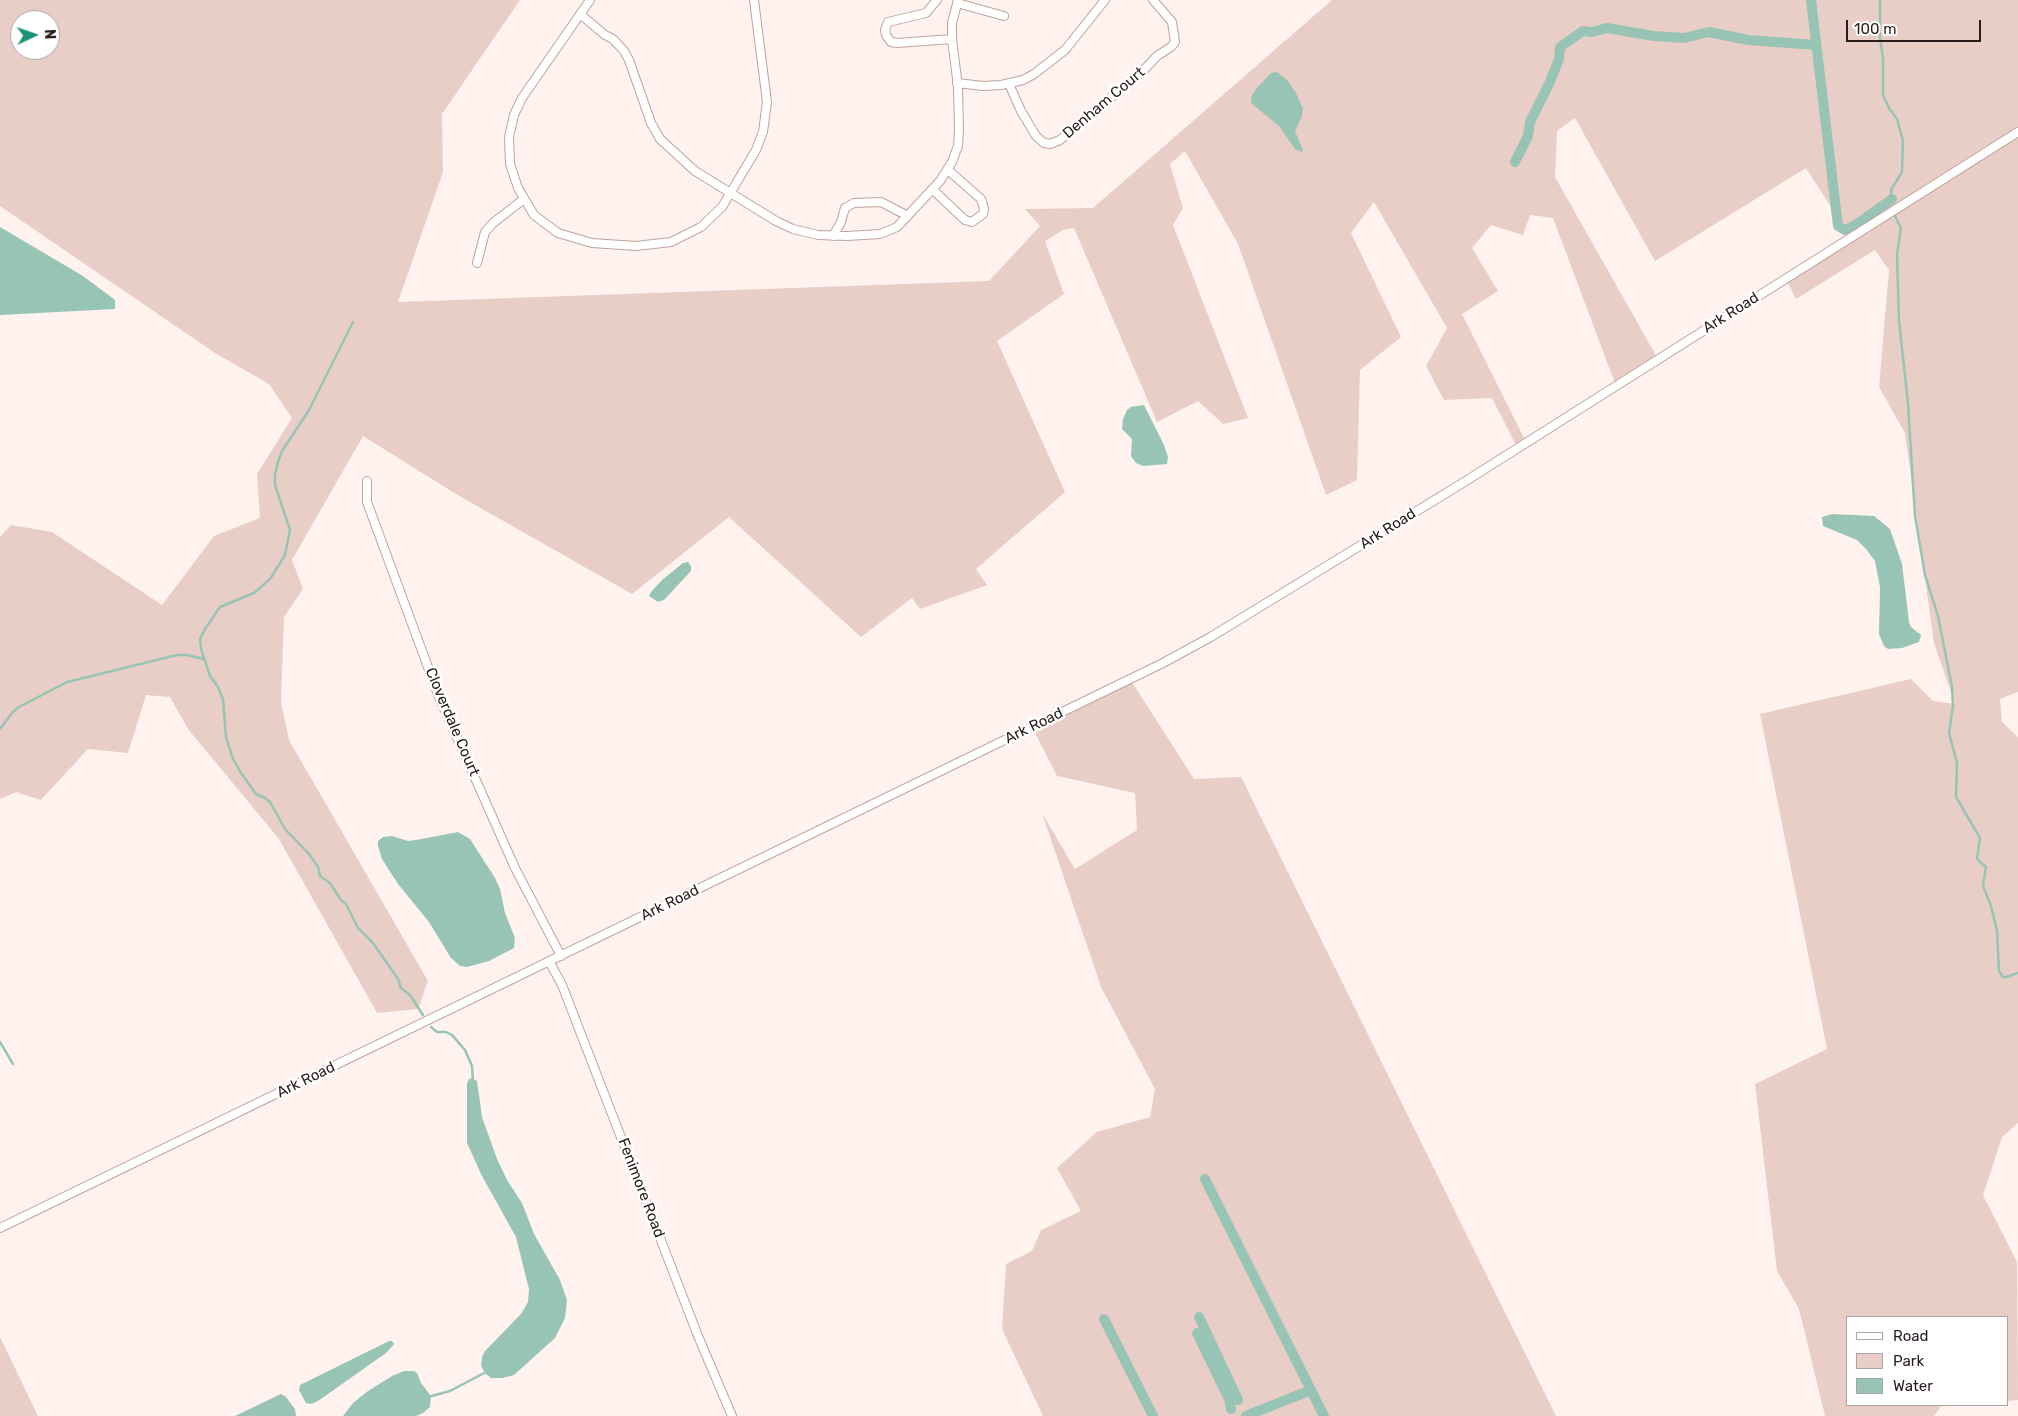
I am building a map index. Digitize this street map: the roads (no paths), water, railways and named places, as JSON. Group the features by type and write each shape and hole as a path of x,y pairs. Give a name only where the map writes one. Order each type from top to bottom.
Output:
{"street":[{"path":"590,0 534,79 514,115 509,137 509,156 514,178 524,199 534,215 542,222 568,237 592,243 636,246 659,245 681,239 709,221 722,207 756,150 763,132 767,113 764,71 754,0"},
{"path":"937,0 926,13 888,22 885,30 886,35 891,42 897,43 952,39"},
{"path":"957,83 983,86 1009,84 1034,74 1055,60 1075,39 1105,0"},
{"name":"Denham Court","path":"1009,84 1021,111 1036,136 1044,143 1050,144 1060,140 1175,42 1172,22 1153,0"},
{"path":"580,14 605,35 613,39 624,51 629,60 646,112 660,139 695,171 776,221 810,234 833,236 886,233 898,227 948,170 959,140 957,83 952,39 952,23 958,2 1004,16"},
{"name":"Ark Road","path":"0,1228 1152,668 1209,638 1461,484 2018,132"},
{"path":"932,189 965,220 972,222 983,214 984,209 981,199 948,170"},
{"path":"477,263 485,232 493,223 524,199"},
{"path":"833,236 841,222 845,208 854,203 881,202 908,216"},
{"name":"Cloverdale Court","path":"367,481 367,502 439,697 515,868 561,956"},
{"name":"Fenimore Road","path":"549,961 562,985 698,1336 732,1416"}],"water":[{"path":"1277,72 1288,81 1303,109 1295,131 1303,150 1302,152 1295,149 1279,126 1251,103 1256,89 1271,73"},
{"path":"0,227 83,276 115,300 115,309 0,315"},
{"path":"1144,405 1164,445 1168,457 1167,464 1143,466 1136,463 1131,456 1132,439 1122,429 1123,419 1127,410 1131,407"},
{"path":"1832,514 1874,516 1890,529 1902,564 1909,622 1911,627 1921,635 1919,642 1902,648 1888,649 1884,646 1879,634 1880,587 1875,561 1857,540 1823,526 1822,517"},
{"path":"688,562 691,566 691,571 664,600 658,602 649,596 662,580 683,563"},
{"path":"458,832 470,839 495,878 500,889 505,913 515,938 514,948 489,961 467,967 460,966 451,958 429,922 398,884 382,859 378,846 378,841 383,837 392,836 408,841"},
{"path":"472,1078 477,1081 482,1117 497,1159 507,1180 522,1203 534,1234 560,1280 567,1300 565,1318 555,1338 514,1375 502,1378 491,1378 485,1373 481,1366 482,1357 485,1351 521,1314 528,1302 529,1289 516,1237 482,1176 467,1143 467,1083"},
{"path":"392,1341 394,1344 386,1353 318,1401 311,1404 306,1403 299,1390 300,1385"},
{"path":"404,1371 414,1371 417,1373 421,1383 431,1396 430,1407 423,1413 416,1416 343,1416 353,1403 368,1391"},
{"path":"281,1394 286,1397 295,1409 296,1416 235,1416"}],"waterway":[{"path":"1811,0 1838,226 1845,230 1854,226 1892,199"},
{"path":"1880,0 1883,95 1897,119 1903,141 1902,172 1891,190 1892,199"},
{"path":"1515,162 1528,136 1530,122 1559,59 1560,47 1583,31 1592,32 1607,28 1654,36 1684,38 1709,32 1748,40 1816,45"},
{"path":"1895,216 1901,228 1897,254 1899,321 1908,403 1915,516 1925,575 1938,616 1952,687 1953,706 1949,733 1957,763 1956,797 1980,838 1977,859 1986,867 1983,886 1991,906 1997,931 1999,971 2003,977 2018,973"},
{"path":"353,322 309,410 282,451 278,462 275,485 290,530 285,555 270,579 254,593 220,607 200,639 201,649 210,676 218,687 223,699 226,737 233,759 241,773 256,794 270,802 285,829 309,854 318,867 320,876 330,883 341,900 346,904 358,928 373,943 398,979 401,988 410,995 423,1015"},
{"path":"0,729 19,707 67,682 177,655 204,659"},
{"path":"431,1027 437,1032 446,1032 452,1035 465,1050 472,1066 473,1082"},
{"path":"0,1042 13,1064"},
{"path":"1205,1179 1324,1416"},
{"path":"1199,1317 1238,1400"},
{"path":"1104,1319 1153,1416"},
{"path":"1197,1333 1229,1399 1231,1409"},
{"path":"428,1397 450,1391 486,1372"},
{"path":"1246,1416 1311,1390"}]}
